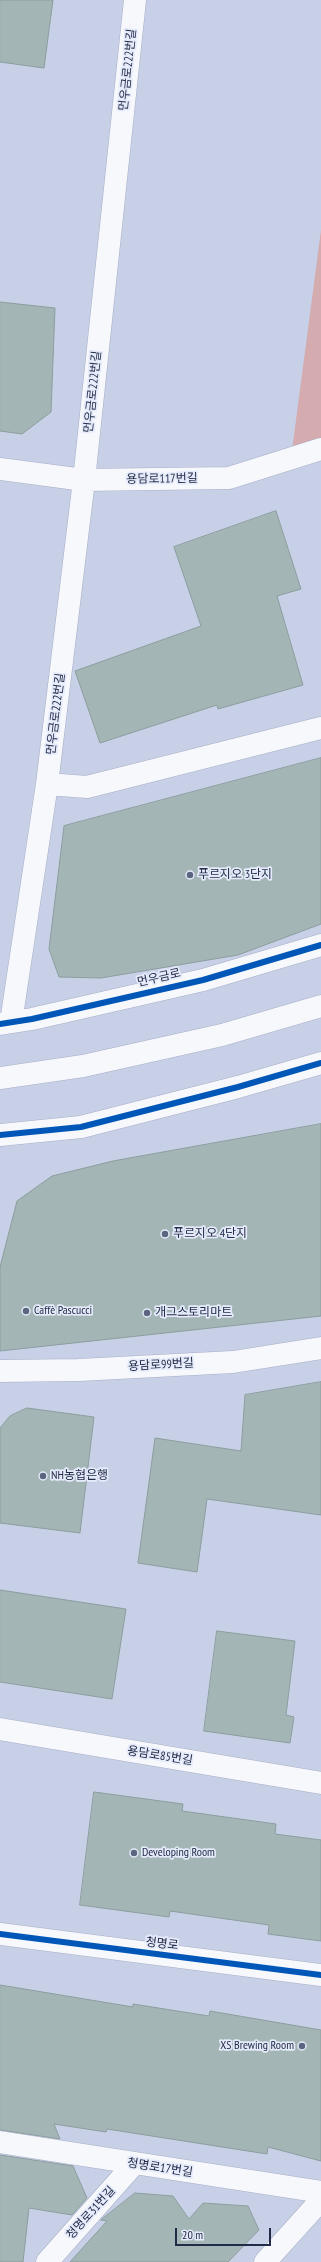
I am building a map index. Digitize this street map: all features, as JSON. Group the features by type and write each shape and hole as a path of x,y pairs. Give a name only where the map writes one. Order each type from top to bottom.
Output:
{"street":[{"name":"먼우금로222번길","path":"5,1023 47,784 84,480 136,0"},
{"name":"용담로117번길","path":"0,469 84,480 229,478 321,449"},
{"path":"47,784 87,787 321,728"},
{"name":"먼우금로","path":"5,1023 203,980 321,945"},
{"path":"0,1078 83,1066 222,1036 321,1006"},
{"path":"0,1135 81,1126 238,1087 321,1063"},
{"name":"용담로99번길","path":"0,1371 79,1370 233,1362 321,1348"},
{"name":"용담로85번길","path":"0,1729 321,1783"},
{"name":"청명로","path":"0,1934 321,1975"},
{"name":"청명로17번길","path":"0,2142 321,2192"},
{"name":"청명로31번길","path":"47,2262 134,2164"},
{"path":"265,2262 321,2200"}],"shaded area":[{"path":"321,230 321,449 291,458"}],"building":[{"path":"0,0 53,0 44,68 0,62"},
{"path":"0,302 55,308 51,412 22,434 0,431"},
{"path":"276,511 301,589 277,596 303,685 218,709 217,705 100,743 75,671 201,626 174,547"},
{"name":"푸르지오 3단지","path":"321,758 321,924 238,955 101,978 59,977 49,949 64,826"},
{"name":"푸르지오 4단지","path":"321,1124 321,1316 0,1351 0,1267 17,1201 52,1176 113,1161"},
{"path":"321,1382 321,1515 207,1499 197,1572 138,1563 155,1438 241,1451 245,1395"},
{"name":"NH농협은행","path":"27,1408 94,1417 80,1533 0,1523 0,1428 10,1416"},
{"path":"0,1590 126,1609 112,1699 0,1682"},
{"path":"217,1631 295,1641 286,1715 294,1717 290,1743 204,1731"},
{"path":"94,1792 183,1804 182,1811 276,1824 275,1834 321,1840 321,1941 268,1934 269,1925 170,1911 169,1917 80,1905"},
{"path":"0,1985 133,2007 133,2004 209,2016 210,2011 321,2030 321,2161 268,2147 267,2154 107,2129 106,2132 54,2124 60,2139 0,2130"},
{"path":"0,2155 73,2166 87,2198 72,2215 29,2208 23,2262 0,2262"},
{"path":"135,2193 173,2196 189,2219 203,2203 248,2206 259,2230 228,2262 70,2262 107,2221 101,2220"}],"cycle path":[{"path":"0,1024 32,1019 203,980 321,945"},
{"path":"0,1135 81,1127 238,1087 321,1063"},
{"path":"0,1934 321,1975"}],"place":[{"name":"푸르지오 3단지","path":"190,875"},
{"name":"푸르지오 4단지","path":"165,1234"},
{"name":"Caffè Pascucci","path":"26,1311"},
{"name":"개그스토리마트","path":"147,1313"},
{"name":"NH농협은행","path":"43,1476"},
{"name":"Developing Room","path":"134,1853"},
{"name":"XS Brewing Room","path":"302,2046"}]}
